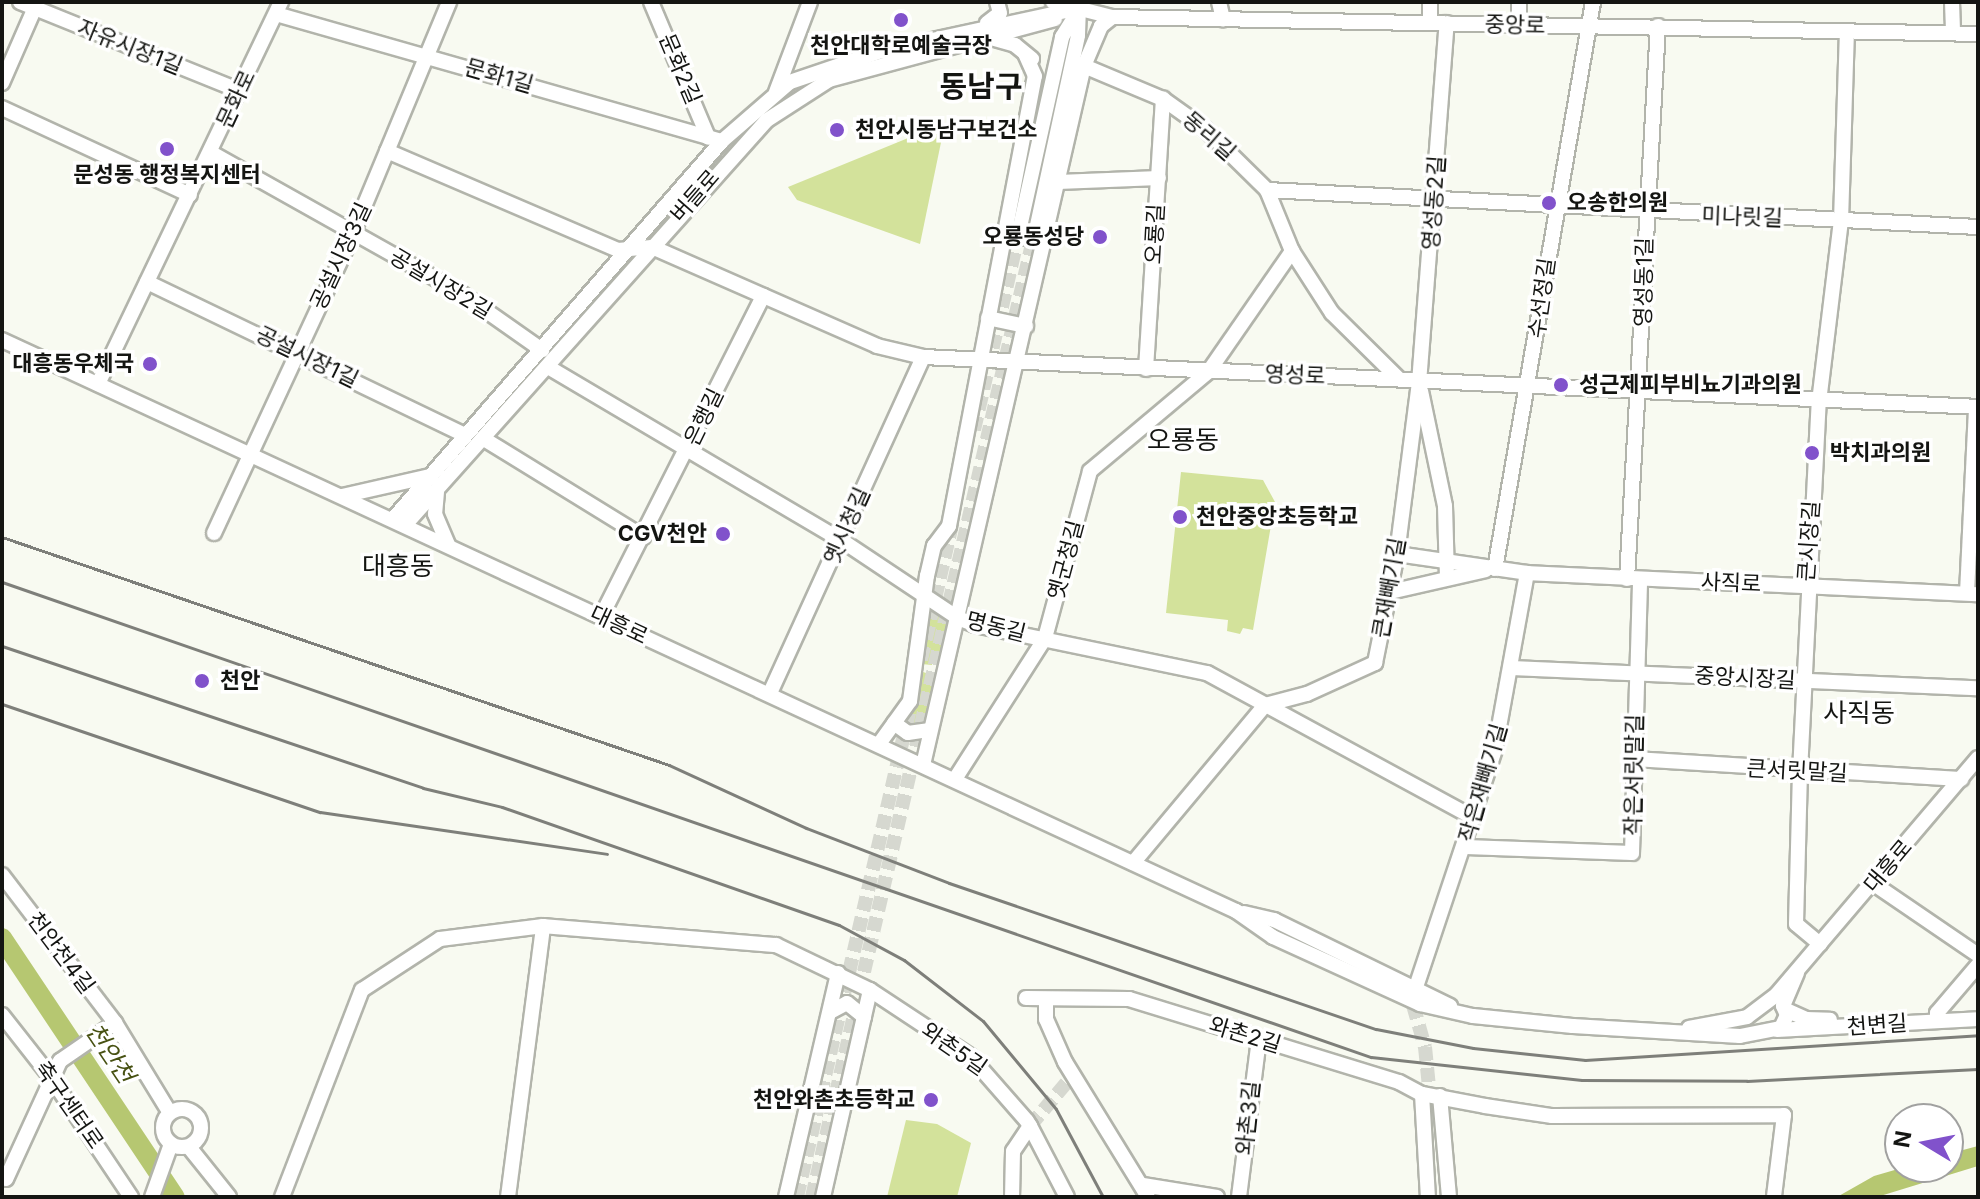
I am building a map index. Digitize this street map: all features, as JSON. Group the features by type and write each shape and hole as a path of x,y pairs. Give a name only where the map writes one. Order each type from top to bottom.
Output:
{"street":[{"name":"자유시장1길","path":"20,2 36,5 240,91"},
{"name":"공설시장3길","path":"214,533 247,453 353,233 449,2"},
{"name":"문화2길","path":"651,2 715,139"},
{"name":"버들로","path":"775,96 810,2"},
{"path":"923,765 943,659 958,618 1026,326 1036,236 1043,120 1042,75 1025,54 986,32 997,18 997,2"},
{"name":"중앙로","path":"1053,2 1080,4 1112,17 1978,34"},
{"path":"1219,2 1223,20"},
{"path":"1430,2 1430,23"},
{"path":"1519,2 1519,25"},
{"name":"수선정길","path":"1495,569 1529,389 1555,206 1593,2"},
{"path":"1952,2 1953,32"},
{"path":"1043,120 1062,37 1080,4"},
{"path":"1036,236 1078,35 1080,4"},
{"name":"버들로","path":"399,522 437,491 484,439 737,147 800,95 829,80 1080,4"},
{"path":"2,83 36,5"},
{"name":"문화1길","path":"278,8 715,139"},
{"name":"문화로","path":"98,384 278,8"},
{"path":"1036,236 1058,182 1084,66 1101,26 1112,17"},
{"name":"영성동2길","path":"1419,383 1447,23"},
{"name":"영성동1길","path":"1634,580 1645,211 1658,26"},
{"name":"버들로","path":"399,522 465,435 634,246 715,139 790,82 829,66 986,32"},
{"name":"큰시장길","path":"1820,944 1796,924 1800,772 1807,681 1806,585 1819,402 1841,221 1847,32"},
{"path":"879,744 910,701 934,546 949,526 1005,235 1009,190 1035,76 1025,54"},
{"name":"동리길","path":"1084,66 1163,99 1205,129 1267,190 1292,251 1332,313 1399,379"},
{"name":"오룡길","path":"1146,369 1163,99"},
{"path":"2,108 190,195"},
{"name":"영성로","path":"387,151 618,250 634,246 652,247 877,346 923,357 1399,379 1419,383 1529,389 1977,407"},
{"name":"공설시장2길","path":"210,152 458,291 542,350"},
{"path":"1058,182 1159,178"},
{"name":"미나릿길","path":"1267,190 1978,227"},
{"path":"1005,235 1036,236"},
{"path":"1209,371 1233,343 1265,284 1292,251"},
{"name":"공설시장1길","path":"147,282 465,435"},
{"name":"은행길","path":"601,617 763,296"},
{"path":"988,318 1026,326"},
{"name":"대흥로","path":"2,340 955,779 1236,911 1273,937 1420,1004 1460,1012 1667,1031"},
{"name":"옛시청길","path":"770,693 923,357"},
{"name":"명동길","path":"548,367 689,447 841,540 958,618 1207,673 1474,818"},
{"name":"옛군청길","path":"955,779 1045,638 1090,471 1209,371"},
{"path":"1419,383 1445,506 1449,559 1447,576"},
{"name":"큰재빼기길","path":"1265,705 1307,694 1375,663 1397,554 1419,383"},
{"name":"사직로","path":"1397,554 1449,559 1527,573 1973,593 1977,407"},
{"path":"484,439 643,537"},
{"path":"342,496 434,474"},
{"path":"437,491 435,514 448,545"},
{"name":"사직로","path":"1390,592 1447,576 1495,569"},
{"name":"작은재빼기길","path":"1416,987 1474,818 1513,668 1527,573"},
{"name":"작은서릿말길","path":"1466,847 1632,853 1636,673 1634,580"},
{"name":"중앙시장길","path":"1513,668 1978,688"},
{"path":"1133,863 1265,705"},
{"path":"894,723 915,734 930,730"},
{"name":"대흥로","path":"1775,1031 1786,1020 1774,1007 1797,973 1978,758"},
{"name":"큰서릿말길","path":"1633,759 1800,772 1961,779"},
{"name":"천안천4길","path":"2,875 170,1113"},
{"path":"1874,884 1978,955"},
{"path":"1236,911 1390,982"},
{"name":"대흥로","path":"1236,911 1274,920 1416,987 1460,1012"},
{"path":"508,1197 543,926"},
{"name":"와촌5길","path":"282,1197 362,990 440,939 543,926 776,945 838,973 870,990 970,1056 1030,1126 1067,1197"},
{"path":"1937,1017 1978,965"},
{"path":"786,1197 838,973"},
{"path":"823,1197 870,990"},
{"name":"와촌2길","path":"1026,998 1046,1002 1129,999 1399,1082 1422,1094 1552,1116 1784,1115 1774,1197"},
{"path":"1046,1002 1046,1019 1065,1062 1146,1191 1217,1197"},
{"path":"830,1012 847,1003 864,1017"},
{"path":"1774,1007 1757,1023 1775,1031"},
{"path":"1667,1031 1747,1017 1774,1007"},
{"name":"천변길","path":"1774,1007 1822,1021 1937,1017 1978,1019"},
{"name":"천변길","path":"1667,1031 1740,1036 1978,1011"},
{"name":"축구센터로","path":"2,1015 50,1076 131,1197"},
{"path":"2,1174 6,1179 50,1076 60,1061 109,1027"},
{"name":"와촌3길","path":"1239,1197 1259,1039"},
{"path":"1422,1094 1428,1197"},
{"path":"1440,1096 1449,1197"},
{"path":"152,1197 171,1144 163,1128 170,1113 183,1108 199,1119 202,1132 189,1147"},
{"path":"1432,1117 1437,1197"},
{"path":"1012,1197 1013,1151 1030,1126"},
{"path":"171,1144 189,1147 229,1197"}],"shaded area":[{"path":"945,123 920,244 797,200 788,187"},
{"path":"1181,472 1263,480 1275,502 1253,630 1243,628 1240,634 1227,631 1228,620 1166,613"},
{"path":"929,611 950,622 941,661 933,660 932,665 921,664"},
{"path":"920,671 938,677 929,725 917,731 898,724"},
{"path":"906,1120 937,1124 971,1143 957,1197 887,1197"},
{"path":"1978,1146 1978,1166 1964,1170 1964,1150"},
{"path":"1884,1173 1884,1183 1923,1183 1877,1197 1837,1197"}],"waterway":[{"name":"천안천","path":"2,938 175,1197"}],"tunnel":[{"path":"974,430 1020,227"},
{"path":"812,1197 1035,231"},
{"path":"921,660 953,520"},
{"path":"797,1197 912,700"},
{"path":"1405,994 1413,1005 1425,1047 1432,1117"},
{"path":"1030,1126 1073,1075"}],"railway":[{"path":"2,537 669,765 806,828 949,883 1376,1029 1473,1048 1585,1060 1978,1035"},
{"path":"2,582 1371,1057 1582,1080 1747,1081 1978,1069"},
{"path":"2,646 423,788 502,807 839,925 904,960 983,1021 1056,1109 1103,1197"},
{"path":"2,704 320,812 607,854"}],"place":[{"name":"천안대학로예술극장","path":"901,20"},
{"name":"천안시동남구보건소","path":"837,130"},
{"name":"문성동 행정복지센터","path":"167,149"},
{"name":"오송한의원","path":"1549,203"},
{"name":"오룡동성당","path":"1100,237"},
{"name":"대흥동우체국","path":"150,364"},
{"name":"성근제피부비뇨기과의원","path":"1561,385"},
{"name":"박치과의원","path":"1812,453"},
{"name":"천안중앙초등학교","path":"1180,517"},
{"name":"CGV천안","path":"723,534"},
{"name":"천안","path":"202,681"},
{"name":"천안와촌초등학교","path":"931,1100"}],"district":[{"name":"동남구","path":"981,86"},
{"name":"오룡동","path":"1183,440"},
{"name":"대흥동","path":"398,566"},
{"name":"사직동","path":"1859,713"}]}
